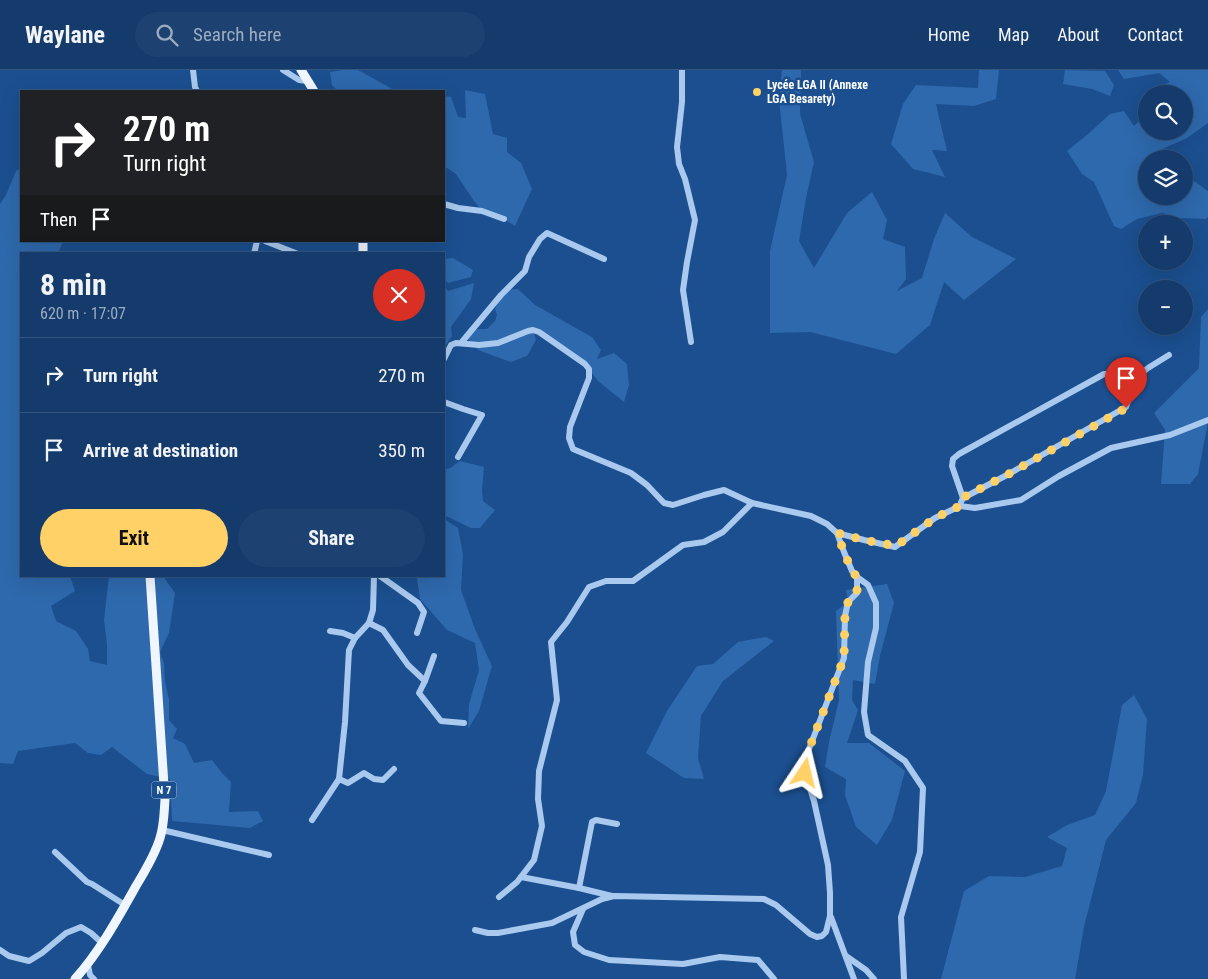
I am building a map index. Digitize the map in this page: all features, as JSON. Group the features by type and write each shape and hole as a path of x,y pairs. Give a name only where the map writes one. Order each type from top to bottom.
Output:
{"main road":[{"path":"301,70 313,90"},
{"name":"N 7","path":"75,979 88,965 125,905 151,859 162,830 165,800 150,577"}],"street":[{"path":"193,70 196,90"},
{"path":"283,70 299,80 308,81"},
{"path":"682,70 678,147 679,164 685,179 695,220 683,290 691,342"},
{"path":"445,204 482,211 504,219"},
{"path":"461,343 501,295 525,271 529,257 540,239 547,233 604,259"},
{"path":"268,242 293,252"},
{"path":"445,357 451,345 456,343 479,345 498,343 528,331 539,332 585,364 589,369 590,378 570,428 569,438 573,449 631,473 647,485 664,503 673,505 724,490 752,503 811,516 827,524 837,533 896,546 935,518 960,506 975,508 1021,500 1059,476 1111,448 1170,435 1208,420"},
{"path":"962,498 1126,408 1137,377 1169,355"},
{"path":"960,506 962,498 952,466 953,459 959,454 1104,374 1128,374 1137,377"},
{"path":"445,402 482,415 458,457"},
{"path":"499,898 521,877 534,860 542,826 538,799 539,771 557,700 550,642 567,622 589,587 606,581 633,581 683,545 704,542 724,532 752,503"},
{"path":"837,533 852,571 868,585 876,603 876,628 868,662 864,712 868,735 906,761 923,788 920,852 901,917 904,979"},
{"path":"312,820 339,780 345,722 349,650 355,638 369,623 373,610 374,577"},
{"path":"381,577 418,602 424,612 418,633"},
{"path":"521,877 614,896 764,899 776,905 804,929 817,937 822,936 826,932 830,916 828,865 814,801 805,773 804,762 844,658 845,616 848,602 857,593 857,577"},
{"path":"369,623 383,630 408,665 425,681"},
{"path":"330,631 355,638"},
{"path":"434,656 419,694 441,721 464,723"},
{"path":"339,780 348,782 364,772 374,780 383,780 394,770"},
{"path":"579,888 592,822 596,820 618,824"},
{"path":"162,830 268,855"},
{"path":"55,852 87,882 125,905"},
{"path":"475,930 488,934 552,924 614,896"},
{"path":"582,909 573,932 573,938 575,945 589,954 609,960 683,964 720,957 758,960 774,979"},
{"path":"830,916 854,979"},
{"path":"0,950 9,956 29,961 66,933 81,927 102,943"},
{"path":"845,956 866,970 874,979"},
{"path":"88,965 90,975 94,979"},
{"path":"849,979 850,971"}],"shaded area":[{"path":"358,70 394,90 337,90 332,85 330,72"},
{"path":"782,70 801,70 800,114 814,162 799,241 814,268 847,213 872,192 887,220 883,239 905,247 906,279 897,291 922,278 934,239 945,213 972,237 1016,259 964,300 944,282 930,325 896,354 810,332 770,333 770,251 787,175 779,100"},
{"path":"979,70 999,70 996,99 974,106 936,104 947,151 932,150 945,177 913,169 891,144 903,104 916,85 978,88"},
{"path":"1065,70 1105,71 1114,85 1110,96 1092,89 1063,84"},
{"path":"1118,70 1208,70 1208,123 1193,134 1193,85 1164,85 1170,82 1159,73 1124,79"},
{"path":"465,90 485,94 493,134 507,138 507,152 521,163 532,189 515,226 500,217 482,211 456,174 445,167 445,96 451,97 458,117 466,118"},
{"path":"1124,111 1134,126 1138,122 1138,140 1182,140 1160,150 1138,150 1138,205 1193,205 1194,181 1208,191 1208,217 1206,219 1193,218 1193,215 1169,215 1162,213 1138,215 1138,219 1121,229 1114,226 1094,182 1082,174 1067,151 1110,114"},
{"path":"20,169 20,242 63,242 59,252 20,252 20,577 70,577 75,591 51,606 56,621 76,631 88,649 90,661 107,665 104,620 109,577 165,577 175,593 169,633 160,652 164,663 169,700 169,720 177,729 173,738 185,744 194,763 212,760 231,782 229,812 258,811 263,821 250,828 172,821 170,779 147,774 112,747 101,755 88,753 75,743 18,751 13,764 0,763 0,204 16,171"},
{"path":"453,258 473,270 471,277 448,283 445,281 445,259"},
{"path":"474,283 471,299 451,327 452,336 445,346 445,287 448,291"},
{"path":"518,289 535,305 592,337 601,350 597,359 614,353 627,364 629,385 624,402 598,381 588,368 533,328 536,340 527,356 511,362 478,350 465,336 475,329 487,329 495,321 497,315 495,309 504,290"},
{"path":"1208,309 1208,422 1198,474 1190,484 1161,484 1165,430 1154,413 1199,368 1201,317"},
{"path":"460,461 484,467 483,501 495,510 480,528 471,528 445,515 445,470"},
{"path":"445,520 458,528 463,554 461,590 475,629 492,666 479,711 468,729 469,704 479,670 475,643 447,630 420,599 417,578 445,577"},
{"path":"887,584 894,603 880,656 875,684 853,680 852,700 858,710 847,743 869,743 905,771 892,820 877,845 856,827 845,795 846,779 825,767 839,700 836,611 848,602 846,590"},
{"path":"766,637 774,641 723,681 701,716 698,758 704,779 684,778 646,753 667,711 697,666 713,664 738,642"},
{"path":"1134,695 1147,719 1143,775 1136,803 1106,840 1084,927 1075,979 941,979 964,891 989,876 1025,877 1062,866 1067,848 1047,837 1067,825 1095,815 1106,791 1122,705"}],"place":[{"name":"Lycée LGA II (Annexe LGA Besarety)","path":"757,92"}],"route":[{"path":"805,773 804,762 844,658 845,616 848,602 857,593 857,577 852,571 837,533 896,546 935,518 960,506 962,498 1126,408"}]}
